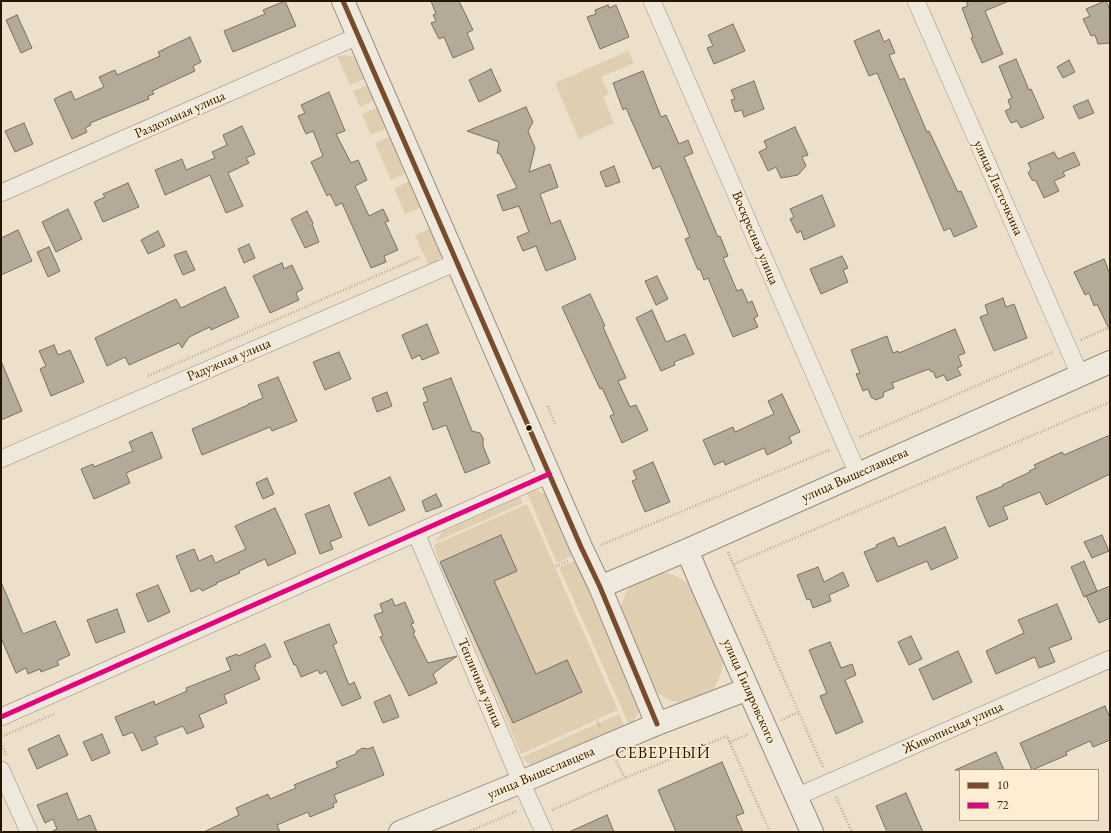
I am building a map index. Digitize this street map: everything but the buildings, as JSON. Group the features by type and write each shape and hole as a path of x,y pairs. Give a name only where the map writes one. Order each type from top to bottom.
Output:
{"street":[{"path":"343,1 583,553 600,587 657,724"},
{"name":"Воскресная улица","path":"652,1 858,474"},
{"name":"улица Ласточкина","path":"916,1 1080,375"},
{"name":"Раздольная улица","path":"1,193 358,36"},
{"name":"Радужная улица","path":"1,459 457,262"},
{"name":"улица Вышеславцева","path":"600,587 721,535 1110,362"},
{"path":"1,717 549,474"},
{"name":"Тепличная улица","path":"416,533 521,782 544,832"},
{"name":"улица Гиляровского","path":"687,550 812,832"},
{"name":"Живописная улица","path":"796,797 1110,659"},
{"name":"улица Вышеславцева","path":"400,832 657,724 748,689"},
{"path":"1,770 29,832"}],"path":[{"path":"145,377 419,257"},
{"path":"881,428 1110,327"},
{"path":"734,564 1110,402"},
{"path":"548,406 555,424"},
{"path":"583,553 834,449"},
{"path":"721,535 852,832"},
{"path":"468,832 532,804 553,810 624,778 727,736 770,832"}],"shaded area":[{"path":"628,51 634,63 601,77 609,94 603,97 614,123 579,139 555,83"},
{"path":"346,55 356,57 369,77 350,85 337,56"},
{"path":"371,84 378,99 360,107 353,91"},
{"path":"381,106 390,127 371,135 362,114"},
{"path":"393,135 409,172 391,180 375,143"},
{"path":"413,180 424,206 405,214 394,188"},
{"path":"434,227 442,253 437,264 430,268 415,235"},
{"path":"536,490 546,494 577,554 557,563 527,493"},
{"path":"520,497 523,503 435,542 442,532"},
{"path":"527,504 618,710 521,754 436,553 434,545"},
{"path":"579,559 640,710 630,727 559,567"},
{"path":"668,573 689,584 696,592 723,656 722,671 715,687 708,694 689,702 672,701 663,697 656,691 649,682 622,619 621,606 626,592 635,581 654,574"},
{"path":"619,714 626,730 537,766 531,765 522,757"}],"transit line":[{"name":"10","path":"343,1 581,547 600,587 657,724"},
{"name":"72","path":"1,717 549,474"}],"district":[{"name":"СЕВЕРНЫЙ","path":"663,754"}]}
